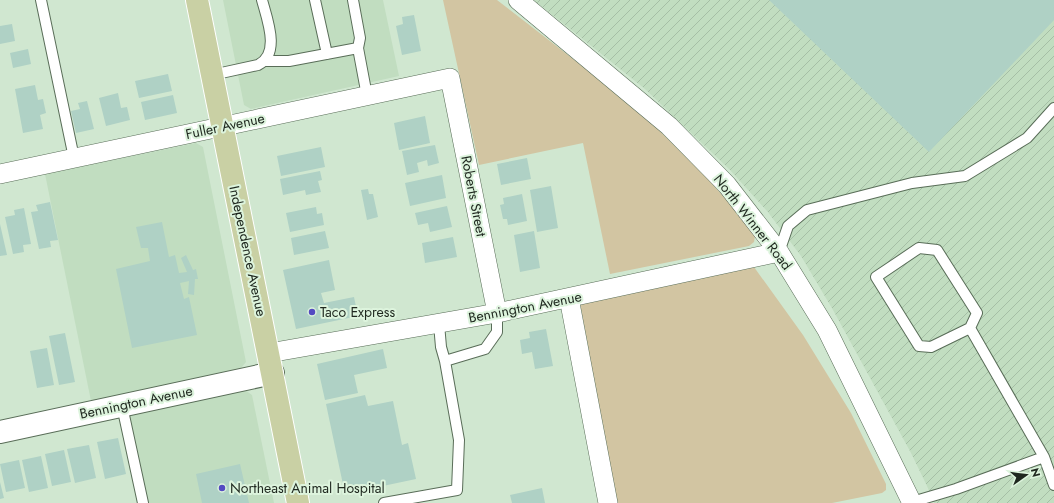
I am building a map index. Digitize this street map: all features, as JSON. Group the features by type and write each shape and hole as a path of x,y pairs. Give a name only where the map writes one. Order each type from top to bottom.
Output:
{"main road":[{"name":"Independence Avenue","path":"197,0 298,503"}],"street":[{"name":"North Winner Road","path":"518,0 670,126 727,185 779,252 827,330 911,503"},
{"name":"Fuller Avenue","path":"0,174 450,78"},
{"name":"Roberts Street","path":"450,78 497,313"},
{"name":"Bennington Avenue","path":"0,432 122,406 271,363 439,324 569,298 779,252"},
{"path":"569,298 608,503"}],"lane":[{"path":"41,0 74,158"},
{"path":"262,0 271,41 269,54 265,61"},
{"path":"315,0 327,54"},
{"path":"353,0 360,38 358,48 367,96"},
{"path":"212,75 258,65 265,61 288,61 358,48"},
{"path":"779,252 788,226 807,210 912,184 965,176 1027,138 1054,108"},
{"path":"919,248 937,250 977,313 970,328 931,348 919,346 876,277 919,248"},
{"path":"445,361 485,349 497,332 497,313"},
{"path":"384,503 457,490 460,440 439,324"},
{"path":"970,328 1044,457 1054,485"},
{"path":"122,406 143,503"},
{"path":"911,503 956,489 1044,457"}],"shaded area":[{"path":"223,0 383,0 399,76 251,109 244,105"},
{"path":"443,0 497,0 599,79 654,125 705,176 753,229 755,236 754,242 749,246 610,274 583,143 479,165"},
{"path":"534,0 1054,0 1054,503 934,503 911,453 833,310 801,256 767,211 730,170 645,89"},
{"path":"196,143 203,147 246,362 241,368 91,401 45,174"},
{"path":"754,267 803,335 851,413 886,484 886,490 882,493 832,503 617,503 580,304"},
{"path":"245,390 252,395 274,503 137,503 119,417"}],"building":[{"path":"769,0 1054,0 1054,20 929,152"},
{"path":"414,15 421,51 402,55 396,26 403,24 402,17"},
{"path":"12,24 15,41 0,44 0,26"},
{"path":"28,49 31,64 13,68 10,53"},
{"path":"168,74 172,91 139,98 135,81"},
{"path":"35,85 38,100 43,99 46,113 40,115 43,129 23,133 15,89"},
{"path":"118,93 121,108 127,107 130,120 106,126 99,98"},
{"path":"173,95 177,113 145,120 141,102"},
{"path":"87,101 94,129 76,133 71,111 80,109 78,103"},
{"path":"425,116 430,143 399,150 394,123"},
{"path":"435,145 439,163 428,166 427,160 417,163 419,172 407,175 402,151"},
{"path":"321,147 325,167 281,176 277,156"},
{"path":"527,158 531,179 501,185 497,164"},
{"path":"320,171 322,180 318,181 321,192 306,195 305,190 283,195 280,179"},
{"path":"442,175 446,198 410,206 405,183"},
{"path":"551,186 558,228 537,232 530,190"},
{"path":"368,189 369,194 373,194 378,217 367,220 361,190"},
{"path":"522,194 527,221 508,225 507,219 503,219 500,205 504,204 503,198"},
{"path":"50,202 58,240 50,241 51,247 39,249 31,212 38,211 36,205"},
{"path":"447,206 452,227 430,232 428,223 418,225 415,213"},
{"path":"316,207 317,214 322,213 324,225 290,232 286,213"},
{"path":"24,208 31,244 23,245 24,252 13,254 5,217 15,215 14,210"},
{"path":"162,222 169,257 175,255 179,273 187,272 181,258 186,255 193,270 196,269 198,279 195,279 194,295 188,294 189,281 180,283 184,299 189,297 197,335 132,348 116,269 150,261 148,248 141,248 136,227"},
{"path":"0,224 7,255 0,256"},
{"path":"325,231 329,248 294,255 291,238"},
{"path":"534,231 540,268 520,272 514,235"},
{"path":"453,237 457,257 425,263 422,243"},
{"path":"329,260 335,290 321,293 324,303 354,297 358,316 296,329 283,270"},
{"path":"546,329 553,366 535,369 532,352 522,354 520,340 530,338 529,332"},
{"path":"65,333 75,382 59,385 49,336"},
{"path":"47,348 54,385 37,388 30,351"},
{"path":"383,349 387,368 354,375 358,393 325,400 317,364"},
{"path":"365,395 368,406 393,401 402,445 408,443 416,479 345,494 326,404"},
{"path":"118,438 126,474 105,479 97,442"},
{"path":"89,445 96,478 75,483 67,449"},
{"path":"64,450 71,482 52,486 45,454"},
{"path":"41,456 48,488 29,492 22,460"},
{"path":"19,460 25,488 6,492 0,464"},
{"name":"Northeast Animal Hospital","path":"240,464 249,503 202,503 196,474"},
{"path":"0,482 4,498 0,499"},
{"path":"542,488 545,503 512,503 510,495"}],"place":[{"name":"Taco Express","path":"312,312"},
{"name":"Northeast Animal Hospital","path":"222,488"}]}
